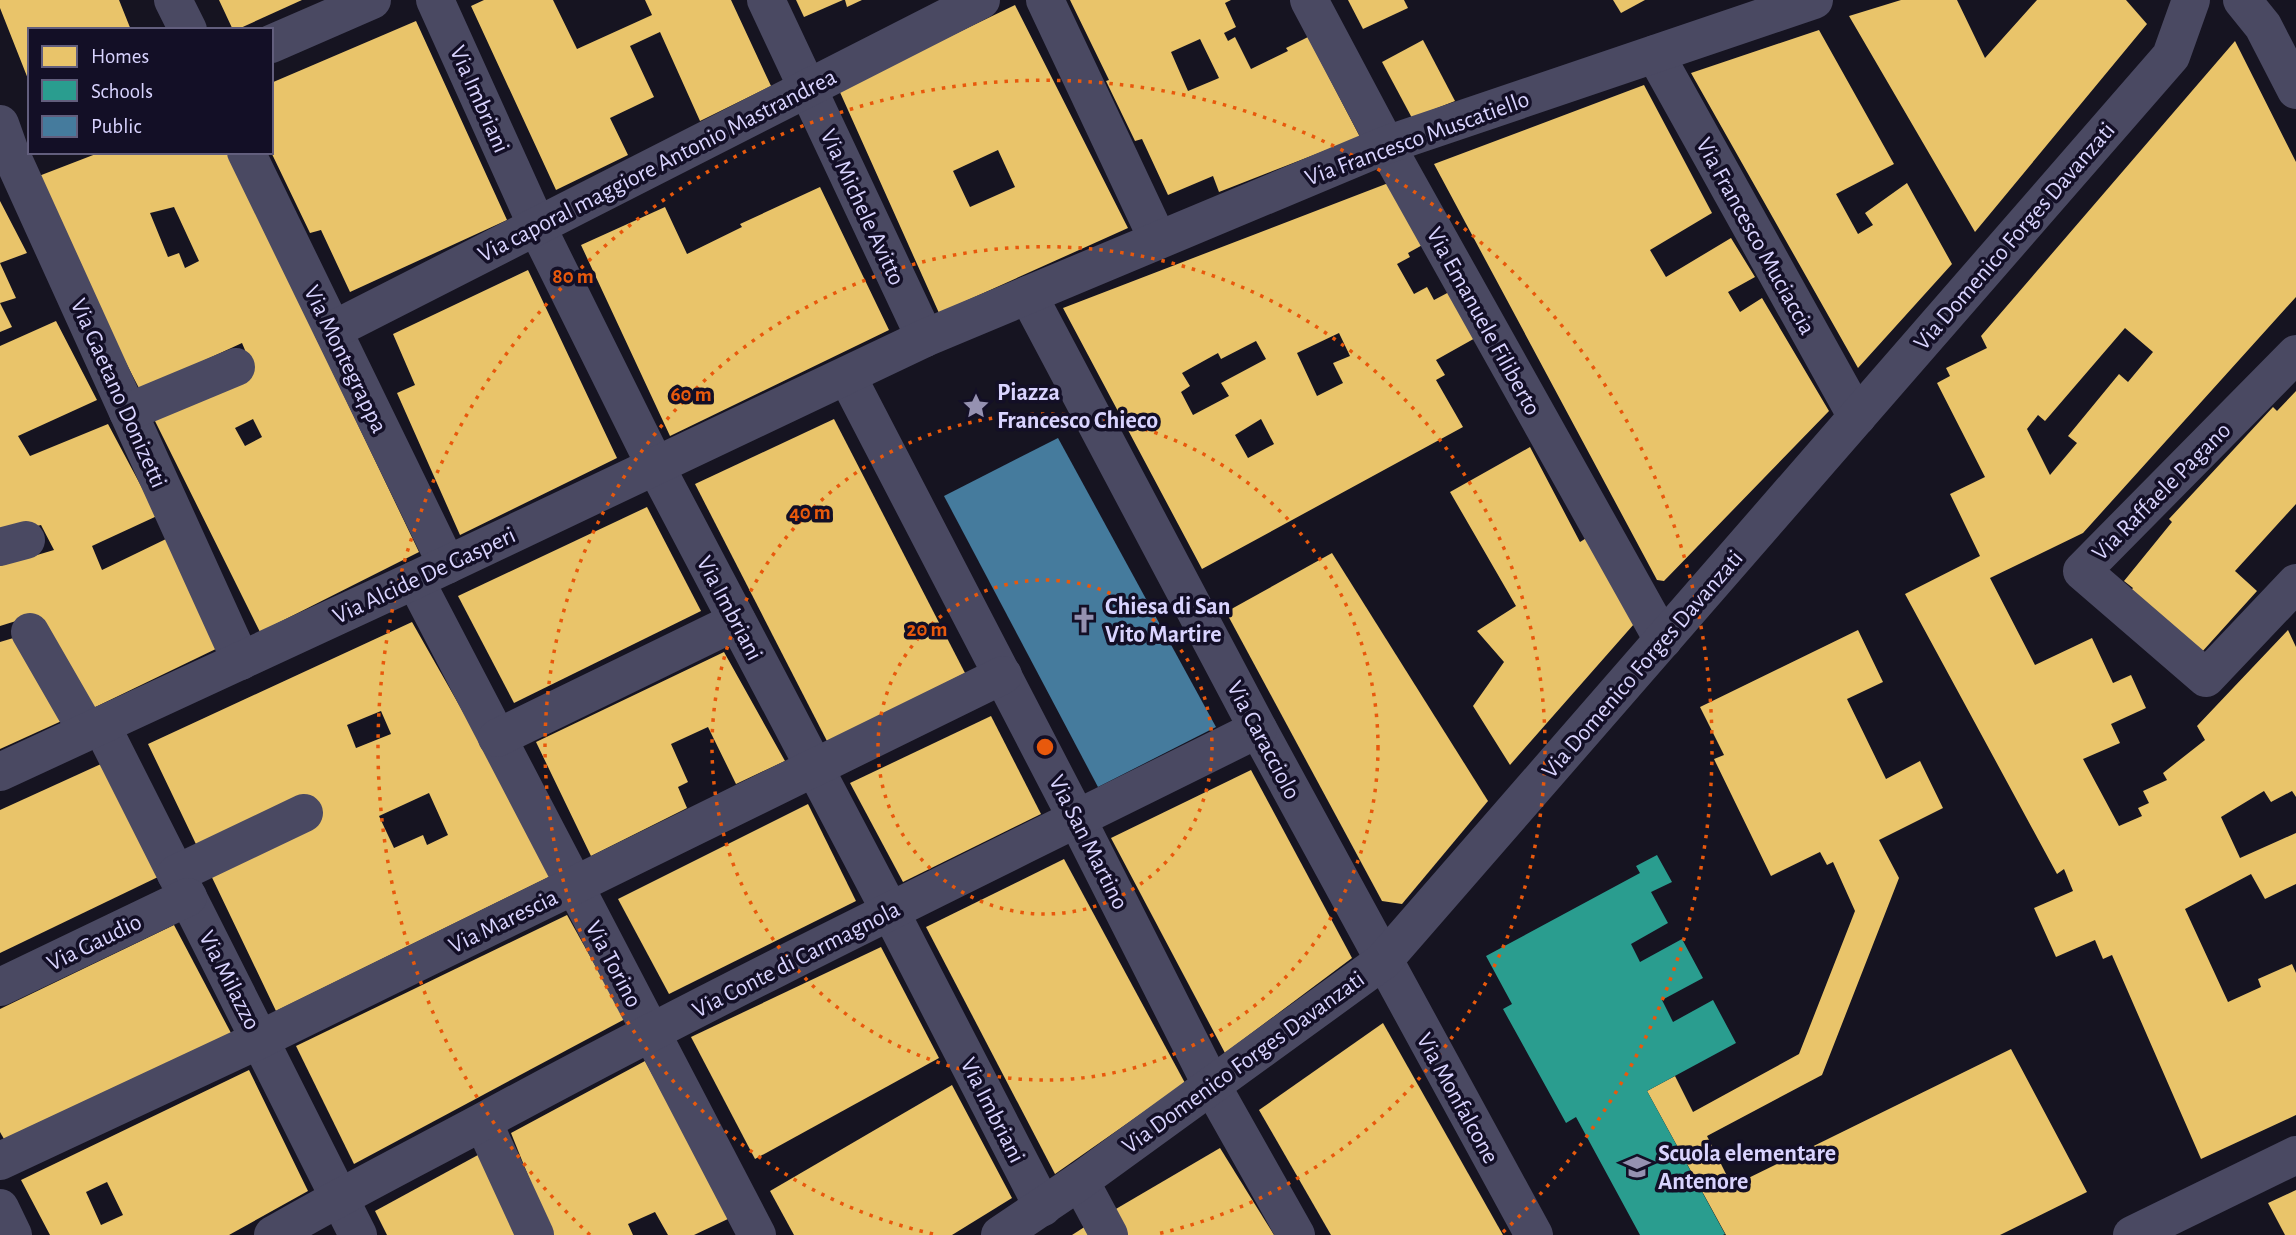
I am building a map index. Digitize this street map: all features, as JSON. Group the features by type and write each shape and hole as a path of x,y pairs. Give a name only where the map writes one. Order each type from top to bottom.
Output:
{"street":[{"path":"173,0 187,28"},
{"path":"273,43 372,0"},
{"name":"Via Imbriani","path":"435,0 537,227 655,465 1043,1207"},
{"name":"Via Michele Avitto","path":"766,0 925,338"},
{"name":"Via caporal maggiore Antonio Mastrandrea","path":"333,330 981,0"},
{"path":"1045,0 1158,240"},
{"name":"Via Emanuele Filiberto","path":"1309,0 1386,145 1663,640"},
{"name":"Via Francesco Muscatiello","path":"1028,295 1386,145 1814,0"},
{"name":"Via Domenico Forges Davanzati","path":"1000,1235 1080,1181 1383,961 2171,56 2192,0"},
{"path":"2242,0 2263,26 2296,90"},
{"name":"Via Francesco Muciaccia","path":"1655,54 1857,417"},
{"name":"Via Gaetano Donizetti","path":"10,145 241,661"},
{"name":"Via Montegrappa","path":"247,154 333,330 431,573"},
{"path":"847,376 925,338 1028,295"},
{"name":"Via Caracciolo","path":"1028,295 1383,961"},
{"name":"Via Raffaele Pagano","path":"2296,354 2082,571 2206,678 2296,583"},
{"path":"128,412 236,367"},
{"name":"Via Alcide De Gasperi","path":"0,772 431,573 847,376"},
{"name":"Via San Martino","path":"847,376 1212,1086 1296,1235"},
{"name":"Via Torino","path":"431,573 497,738 650,1033 749,1232"},
{"path":"497,738 737,621"},
{"name":"Via Milazzo","path":"30,632 94,728 182,885 358,1235"},
{"name":"Via Marescia","path":"0,1161 260,1040 1003,675"},
{"name":"Via Conte di Carmagnola","path":"273,1235 339,1197 650,1033 1258,729"},
{"name":"Via Gaudio","path":"0,987 304,813"},
{"name":"Via Monfalcone","path":"1383,961 1534,1235"},
{"path":"483,1122 535,1235"},
{"path":"2132,1235 2296,1155"},
{"path":"1080,1181 1109,1235"},
{"path":"0,1208 13,1235"}],"building: Homes":[{"path":"0,0 119,0 130,28 28,28 28,79 0,8"},
{"path":"219,0 302,0 240,28 232,28"},
{"path":"484,0 553,0 577,49 652,15 645,0 731,0 771,86 700,121 660,32 630,46 654,97 610,118 628,155 556,190 471,6"},
{"path":"796,0 843,0 804,17"},
{"path":"845,0 862,0 847,7"},
{"path":"1070,0 1231,0 1225,3 1236,27 1224,33 1228,41 1235,37 1251,69 1288,51 1286,48 1308,37 1360,137 1219,192 1213,176 1168,195 1142,139 1135,141 1106,81 1109,80","holes":["1200,39 1219,78 1188,91 1171,52"]},
{"path":"1348,0 1404,0 1408,8 1363,29"},
{"path":"1613,0 1645,0 1621,13"},
{"path":"1901,0 1957,0 1985,58 2037,0 2126,0 2147,24 1975,232 1849,16"},
{"path":"1015,5 1128,228 939,313 839,90","holes":["998,150 1015,187 970,207 953,171"]},
{"path":"416,21 507,220 350,292 321,230 310,233 272,154 273,82"},
{"path":"1819,30 1894,164 1836,194 1858,234 1873,225 1865,213 1907,183 1952,264 1858,368 1691,73"},
{"path":"1423,40 1455,101 1412,118 1382,62"},
{"path":"2235,41 2296,162 2296,297 2083,533 1990,578 2035,665 2092,638 2113,683 2131,675 2146,708 2111,724 2120,743 2083,759 2119,826 2142,816 2138,808 2149,803 2143,791 2167,780 2163,773 2205,740 2197,726 2288,630 2296,647 2296,797 2292,791 2271,802 2264,791 2221,817 2240,858 2296,833 2296,884 2265,899 2251,874 2185,909 2228,1002 2261,987 2258,979 2292,964 2296,973 2296,1115 2201,1159 2112,955 2103,959 2095,940 2056,957 2034,908 2073,891 2064,869 2057,874 1905,594 1980,556 1950,494 1985,477 1937,383 1950,376 1946,368 1987,348 1981,336","holes":["2125,328 2153,352 2128,382 2119,374 2068,436 2077,443 2050,475 2027,429 2038,415 2045,421"]},
{"path":"1644,85 1712,213 1650,250 1666,277 1731,238 1755,277 1728,292 1740,312 1762,298 1829,411 1664,581 1657,580 1434,164"},
{"path":"96,154 228,154 419,552 260,632 152,415 253,369 242,343 140,390 31,179","holes":["174,207 199,261 185,268 179,253 168,257 150,213","253,419 262,437 245,446 235,428"]},
{"path":"1391,182 1426,243 1408,253 1410,257 1397,264 1414,294 1427,287 1434,300 1451,291 1477,337 1436,360 1445,375 1436,380 1463,427 1202,569 1063,308","holes":["1339,333 1350,356 1333,363 1343,383 1317,396 1297,353","1256,341 1266,359 1221,383 1229,396 1193,415 1181,392 1190,386 1182,373 1218,353 1221,359","1261,419 1274,444 1248,458 1235,435"]},
{"path":"820,187 889,330 670,436 581,245 665,207 687,254 742,227 740,224"},
{"path":"0,201 27,253 0,263"},
{"path":"0,263 16,298 0,303"},
{"path":"528,270 617,458 460,535 397,393 415,385 393,334"},
{"path":"0,303 12,327 0,332"},
{"path":"56,321 97,400 18,436 30,456 108,424 157,516 92,546 102,570 166,539 222,646 85,712 32,616 0,626 0,566 54,550 41,525 0,535 0,346"},
{"path":"2296,391 2296,504 2235,571 2257,591 2201,653 2129,593 2133,588 2124,581 2172,522 2169,519 2273,407 2277,411"},
{"path":"834,419 965,673 828,743 695,484"},
{"path":"1530,447 1580,542 1588,537 1634,624 1510,765 1473,706 1504,662 1477,631 1516,606 1450,492"},
{"path":"647,507 701,611 514,703 458,596"},
{"path":"1332,553 1488,801 1402,904 1382,901 1226,612"},
{"path":"412,622 555,874 276,1011 148,744","holes":["381,711 391,734 356,748 347,725","429,793 448,835 427,845 423,835 394,848 379,816"]},
{"path":"1858,630 1883,682 1847,699 1886,779 1920,761 1943,808 1879,840 1899,878 1822,1075 1707,1136 1732,1186 2011,1049 2087,1192 2000,1235 1726,1235 1647,1091 1675,1076 1693,1112 1799,1054 1855,911 1833,862 1827,865 1820,852 1771,876 1714,759 1724,755 1700,707"},
{"path":"20,636 66,719 0,749 0,642"},
{"path":"724,652 785,761 736,784 708,727 671,744 688,782 678,787 687,808 591,856 536,742"},
{"path":"991,716 1041,814 903,882 850,783"},
{"path":"101,764 158,877 0,953 0,810"},
{"path":"1251,770 1352,958 1225,1053 1111,838"},
{"path":"808,804 856,901 669,994 618,899"},
{"path":"1064,859 1185,1083 1055,1174 926,927"},
{"path":"567,915 625,1019 354,1164 296,1046"},
{"path":"174,925 231,1033 4,1139 0,1132 0,1009"},
{"path":"881,947 939,1058 755,1159 691,1037"},
{"path":"1383,1023 1503,1235 1331,1235 1259,1110"},
{"path":"645,1061 730,1218 694,1235 668,1235 655,1212 628,1224 633,1235 552,1235 511,1133"},
{"path":"249,1070 308,1191 229,1235 50,1235 21,1180","holes":["107,1182 123,1215 101,1225 86,1192"]},
{"path":"952,1085 1012,1198 952,1235 794,1235 770,1191"},
{"path":"1220,1148 1274,1235 1122,1235 1109,1213"},
{"path":"489,1149 525,1235 387,1235 375,1211"},
{"path":"2296,1190 2296,1235 2285,1235 2268,1203"},
{"path":"1086,1226 1091,1235 1072,1235"}],"building: Schools":[{"path":"1657,855 1672,882 1651,892 1668,923 1631,944 1640,962 1682,939 1703,978 1662,1000 1673,1022 1713,1000 1736,1043 1647,1091 1725,1234 1723,1235 1640,1235 1576,1117 1566,1123 1503,1009 1512,1004 1486,956 1640,873 1636,866"}],"building: Public":[{"name":"Chiesa di San Vito Martire","path":"1058,438 1216,727 1098,787 944,496"}],"place":[{"name":"Piazza Francesco Chieco","path":"976,406"},
{"name":"Chiesa di San Vito Martire","path":"1084,620"},
{"name":"Scuola elementare Antenore","path":"1637,1167"}]}
